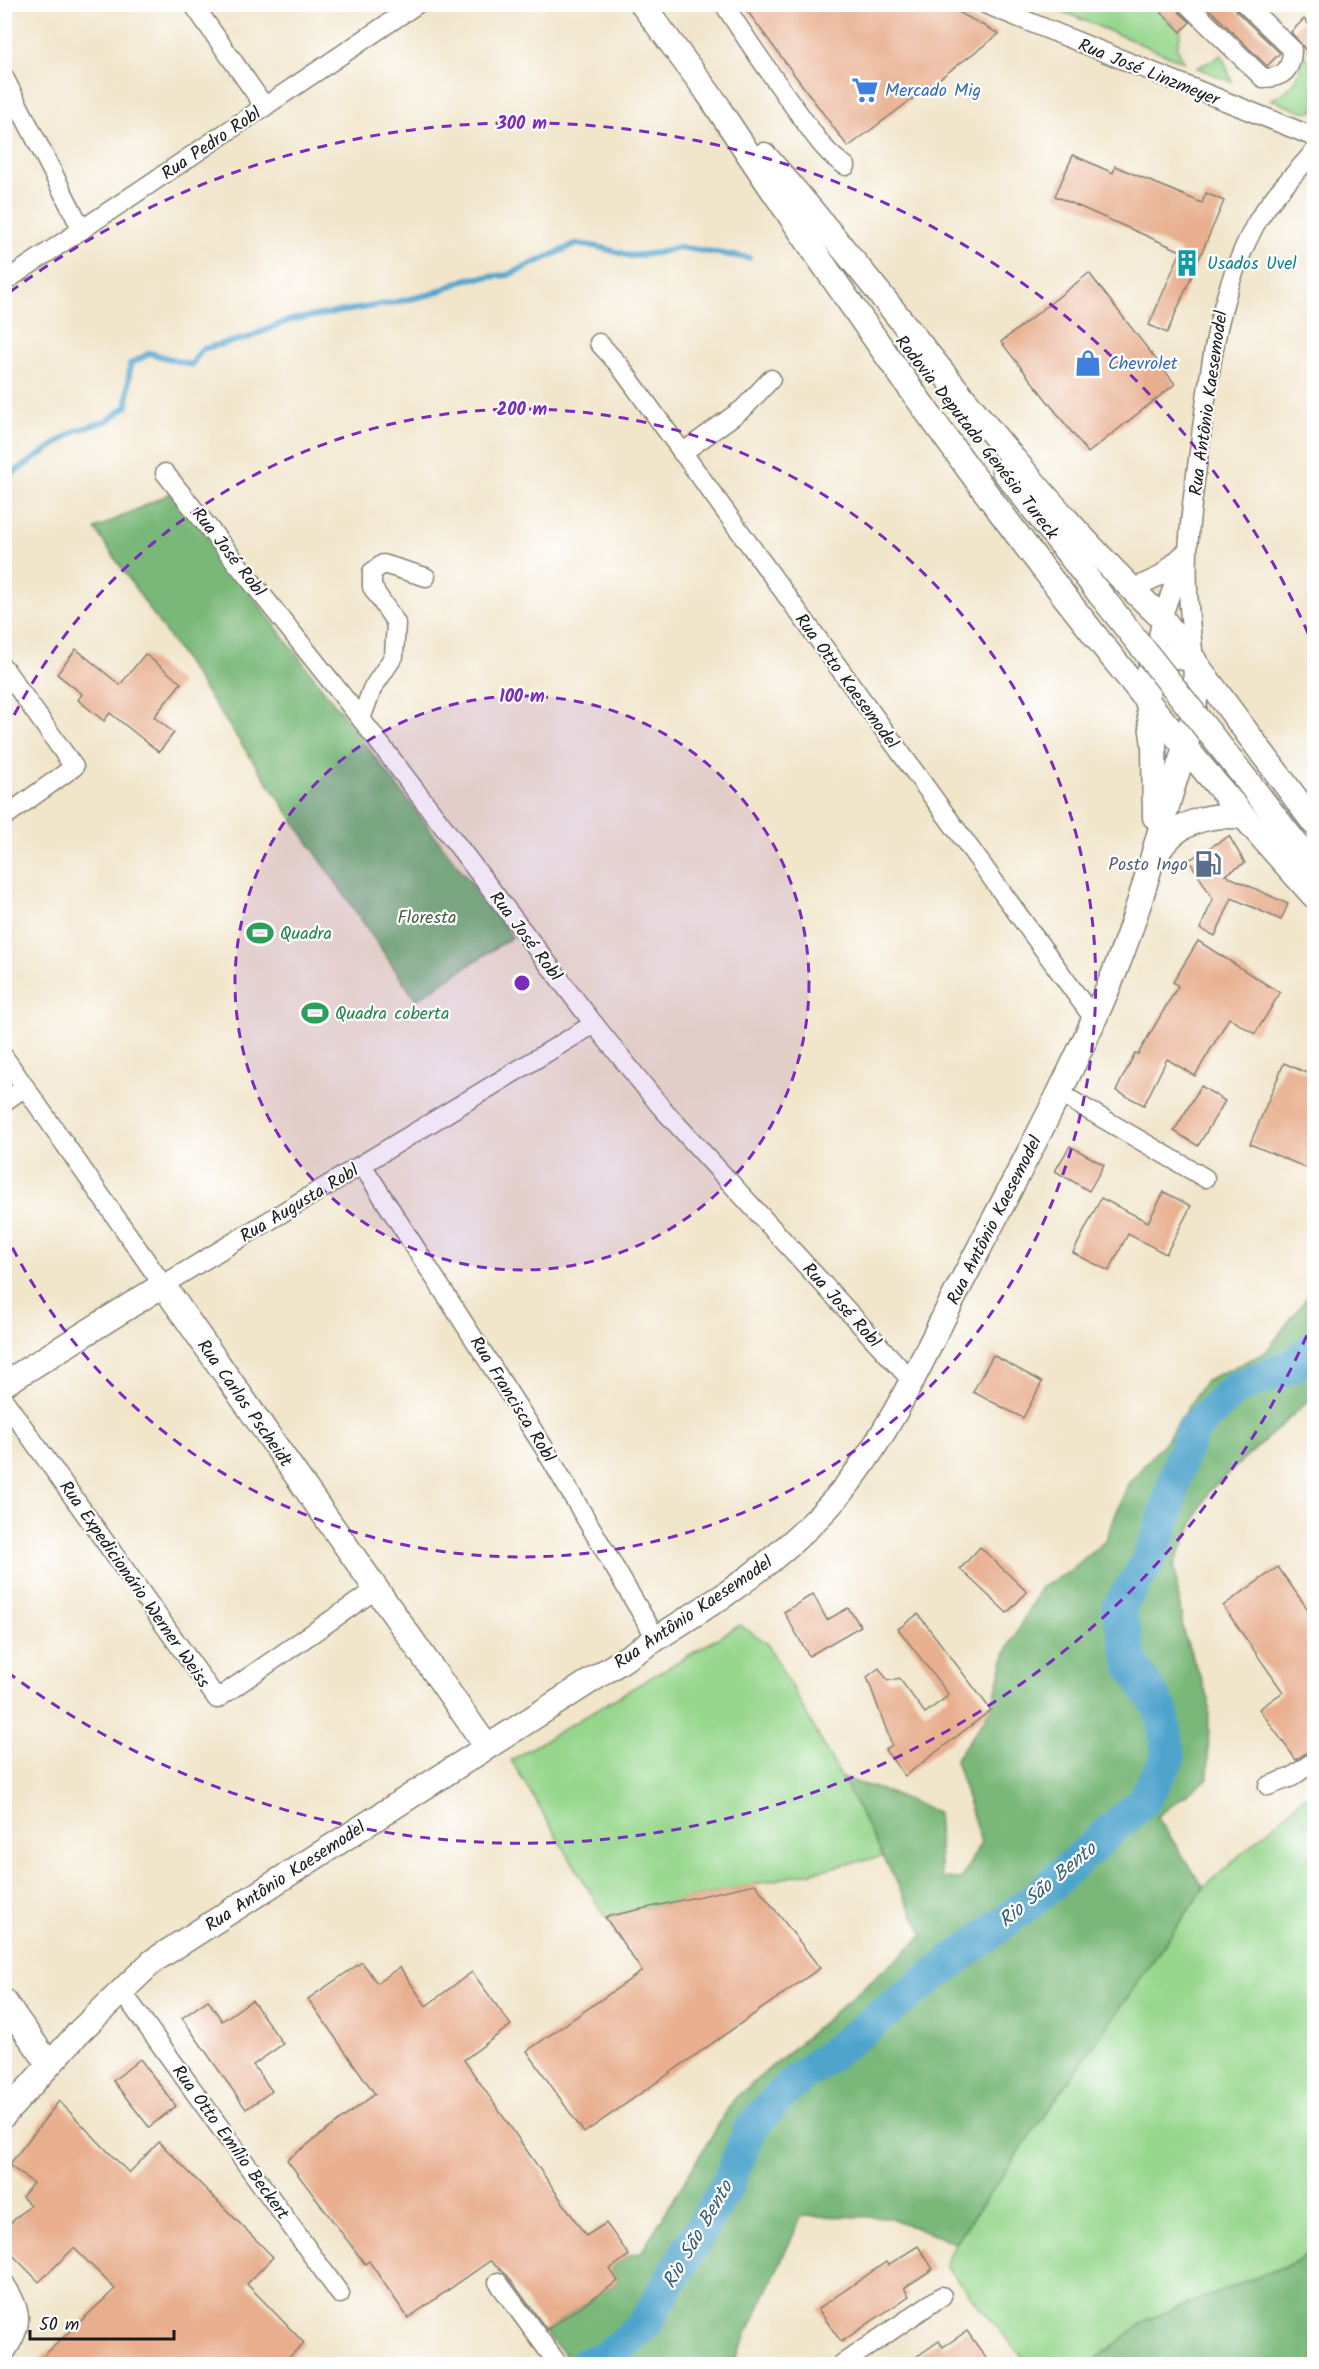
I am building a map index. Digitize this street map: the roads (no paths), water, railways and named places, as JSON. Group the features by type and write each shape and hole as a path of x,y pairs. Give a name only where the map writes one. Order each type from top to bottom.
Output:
{"main road":[{"name":"Rodovia Deputado Genésio Tureck","path":"642,4 708,93 1314,867"},
{"path":"708,93 825,224 1003,448 1132,590 1162,618 1314,823"},
{"path":"708,93 809,246 967,467 1150,706 1243,817 1314,896"},
{"path":"1152,664 1172,655 1194,660"},
{"name":"Rua Antônio Kaesemodel","path":"4,2115 49,2064 121,1990 153,1961 757,1572 817,1518 847,1486 874,1447 911,1380 1059,1094 1094,1019 1127,940 1184,748 1197,687 1194,660"},
{"name":"Rua Antônio Kaesemodel","path":"1151,864 1156,785 1150,706 1146,685 1152,664"},
{"path":"1150,706 1163,713 1178,716 1192,713"},
{"path":"1151,864 1167,841 1189,823 1206,817 1225,815 1243,817"},
{"name":"Rua Augusta Robl","path":"4,1384 163,1285"},
{"name":"Rua Carlos Pscheidt","path":"163,1285 487,1747"},
{"path":"4,2001 49,2064"}],"street":[{"path":"193,4 265,107"},
{"name":"Rua Pedro Robl","path":"4,282 417,4"},
{"path":"724,4 751,48 816,136 834,159 846,166"},
{"name":"Rua José Linzmeyer","path":"985,4 1314,137"},
{"path":"1187,4 1263,78 1276,78 1286,72 1292,62 1292,49 1245,4"},
{"path":"4,77 82,230"},
{"name":"Rua Antônio Kaesemodel","path":"1194,660 1186,546 1208,380 1227,287 1256,224 1273,199 1314,152"},
{"name":"Rua Otto Kaesemodel","path":"599,343 619,365 1094,1019"},
{"path":"682,453 744,408 771,379"},
{"name":"Rua José Robl","path":"165,472 361,719 594,1024 661,1107 911,1380"},
{"path":"1132,590 1160,576 1186,546"},
{"name":"Rua Antônio Kaesemodel","path":"1152,664 1162,618 1186,546"},
{"path":"361,719 372,689 394,656 396,623 372,587 372,572 383,564 426,577"},
{"path":"4,668 74,767 4,817"},
{"name":"Rua Augusta Robl","path":"163,1285 594,1024"},
{"name":"Rua Carlos Pscheidt","path":"4,1057 163,1285"},
{"path":"4,1102 25,1087"},
{"path":"1059,1094 1205,1178"},
{"name":"Rua Francisca Robl","path":"362,1165 538,1437 656,1638"},
{"name":"Rua Expedicionário Werner Weiss","path":"4,1400 217,1699 375,1590"},
{"path":"1268,1786 1292,1777 1314,1761"},
{"name":"Rua Otto Emílio Beckert","path":"121,1990 340,2294"},
{"path":"4,2282 16,2300 20,2320 17,2336 4,2355"},
{"path":"498,2282 558,2364"},
{"path":"842,2364 942,2296"}],"waterway":[{"path":"4,479 75,431 107,421 127,406 130,364 150,353 191,365 202,349 247,338 290,320 432,294 467,279 508,275 576,244 599,247 631,256 658,253 678,247 749,258"},
{"name":"Rio São Bento","path":"585,2364 604,2359 644,2325 728,2184 751,2127 794,2082 1037,1897 1143,1801 1169,1756 1161,1710 1132,1665 1118,1608 1145,1567 1161,1531 1181,1458 1194,1428 1236,1388 1291,1367 1314,1347"}],"place":[{"name":"Mercado Mig","path":"865,90"},
{"name":"Usados Uvel","path":"1187,263"},
{"name":"Chevrolet","path":"1088,363"},
{"name":"Posto Ingo","path":"1208,864"},
{"name":"Quadra","path":"260,933"},
{"name":"Quadra coberta","path":"315,1013"}],"park label":[{"name":"Floresta","path":"427,917"}]}
